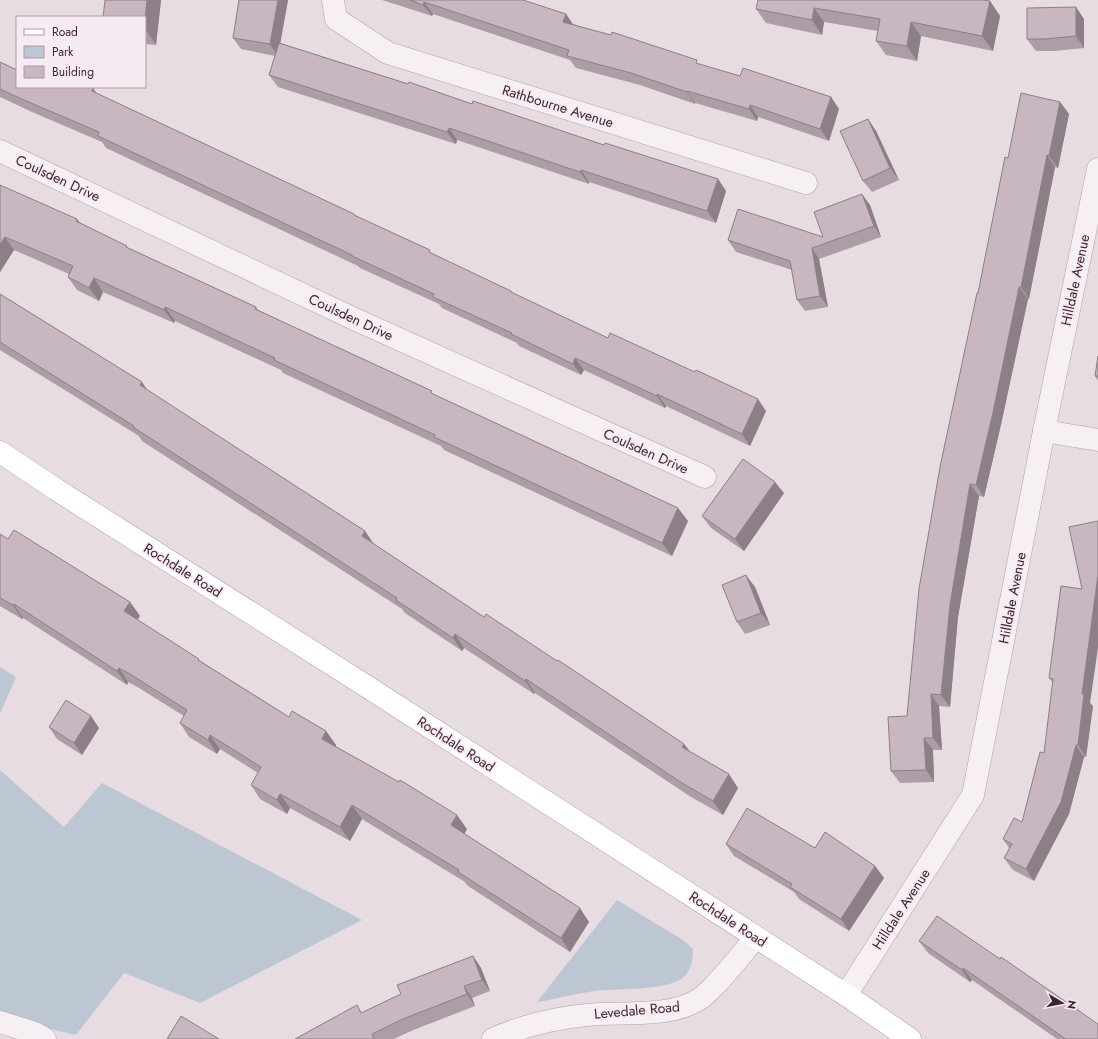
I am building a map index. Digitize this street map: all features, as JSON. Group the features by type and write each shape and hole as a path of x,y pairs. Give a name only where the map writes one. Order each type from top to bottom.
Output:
{"main road":[{"name":"Rochdale Road","path":"0,452 57,490 756,936 910,1039"}],"street":[{"name":"Rathbourne Avenue","path":"333,0 336,19 388,53 806,183"},
{"name":"Coulsden Drive","path":"0,151 350,317 705,477"},
{"name":"Hilldale Avenue","path":"846,995 973,796 1044,431 1098,168"},
{"path":"1044,431 1098,440"},
{"name":"Levedale Road","path":"493,1039 504,1034 545,1022 587,1015 660,1011 685,1007 702,998 726,974 756,936"},
{"path":"0,1022 17,1026 35,1033 45,1039"}],"green space":[{"path":"0,667 16,677 0,714"},
{"path":"0,770 64,827 102,783 362,920 200,1003 124,973 76,1035 0,1017"},
{"path":"617,900 683,940 693,949 692,962 686,975 669,984 656,987 594,991 537,1002"}],"building":[{"path":"105,0 147,0 145,16 103,16"},
{"path":"239,0 278,0 270,44 233,38"},
{"path":"410,0 523,0 566,14 563,22 611,35 612,32 697,60 696,63 740,76 743,68 831,97 820,129 750,105 749,109 687,92 631,73 567,56 569,50 424,2 423,5"},
{"path":"758,0 990,1 982,36 911,22 907,46 876,41 880,19 814,8 812,20 756,9"},
{"path":"1076,7 1076,36 1027,39 1027,8"},
{"path":"279,43 408,84 409,82 472,104 473,101 604,145 605,143 718,179 707,211 581,170 580,172 449,128 447,132 269,75"},
{"path":"0,62 16,70 16,88 93,88 92,91 430,250 429,252 608,338 610,333 695,372 696,370 758,399 742,434 575,358 573,364 511,334 512,333 433,297 434,294 98,136 99,132 0,89"},
{"path":"1021,93 1060,102 1049,156 1047,155 1021,287 1019,287 992,417 976,485 970,484 950,605 941,695 931,694 933,738 924,738 926,770 891,771 888,717 907,716 919,589 940,467 978,293 1005,157 1008,158"},
{"path":"868,119 890,168 863,181 840,131"},
{"path":"0,185 77,219 76,221 127,246 126,247 432,391 431,393 678,508 662,543 434,437 435,435 165,307 164,310 94,278 89,288 68,277 73,266 5,237 0,245"},
{"path":"862,194 874,226 812,248 820,296 797,300 790,261 728,240 738,209 823,237 814,212"},
{"path":"0,294 142,382 140,385 365,531 362,536 484,617 486,614 557,661 558,660 684,744 682,747 729,774 713,801 682,783 526,679 525,681 455,634 453,638 396,600 397,598 133,427 134,426 0,342"},
{"path":"1098,356 1098,376 1095,376"},
{"path":"743,459 775,482 735,539 702,516"},
{"path":"1098,521 1098,575 1082,694 1084,694 1078,745 1076,745 1061,802 1026,869 1004,858 1012,844 1003,839 1014,818 1022,822 1040,752 1044,753 1053,679 1049,678 1061,586 1082,589 1069,527"},
{"path":"14,530 130,602 124,611 199,659 198,660 289,717 292,711 326,731 322,739 399,782 400,780 457,815 451,825 580,908 561,938 458,872 459,870 352,805 340,827 280,794 277,800 251,785 261,767 210,735 208,740 180,723 187,710 130,674 119,668 117,671 14,604 13,605 0,598 0,534 8,539"},
{"path":"746,575 761,613 737,622 722,585"},
{"path":"66,700 91,716 74,743 49,727"},
{"path":"747,808 815,848 825,832 875,866 841,919 790,887 792,884 726,844"},
{"path":"937,916 1000,959 1001,957 1098,1024 1098,1039 1066,1039 963,968 962,970 919,941"},
{"path":"473,956 482,980 464,986 467,994 403,1019 372,1034 374,1038 372,1039 295,1039 357,1005 361,1013 401,994 397,985"},
{"path":"181,1016 219,1039 167,1039"}]}
